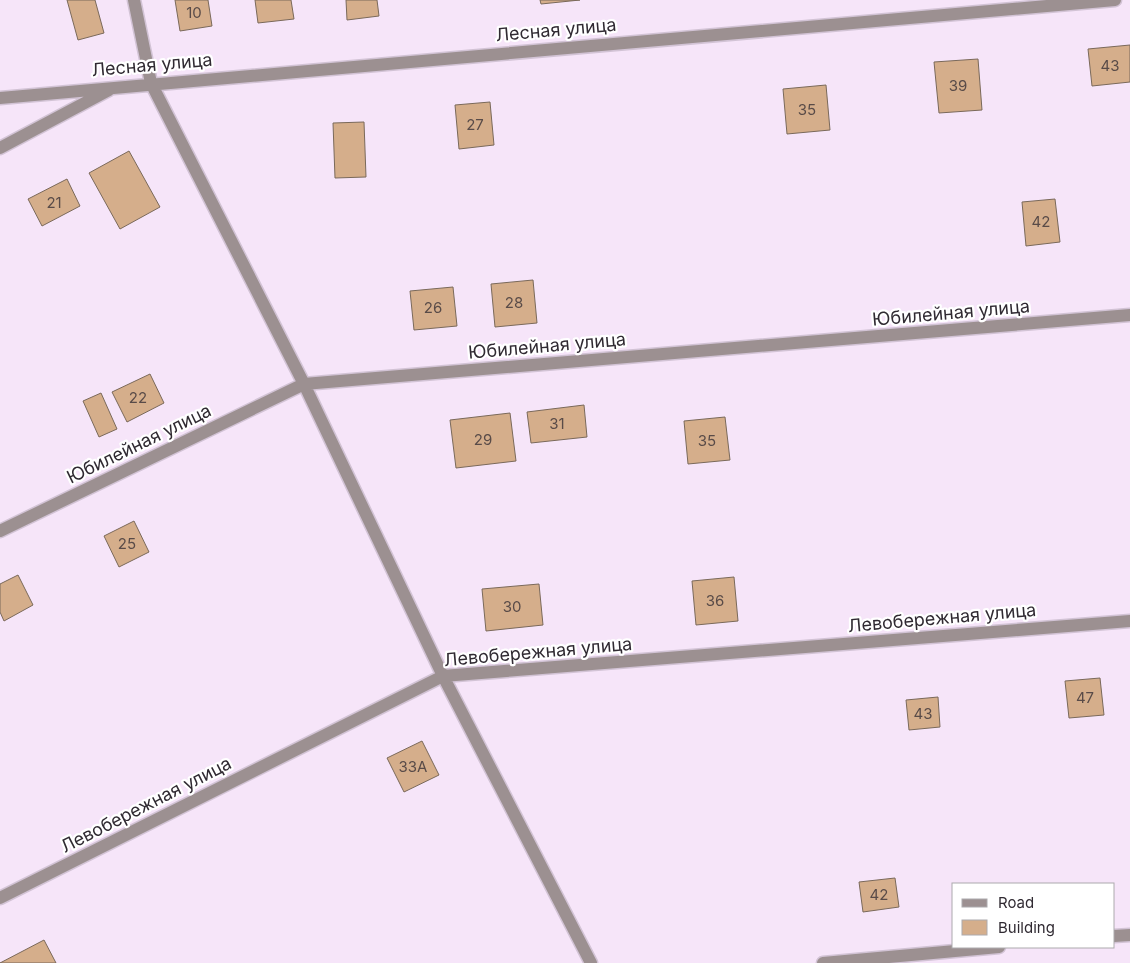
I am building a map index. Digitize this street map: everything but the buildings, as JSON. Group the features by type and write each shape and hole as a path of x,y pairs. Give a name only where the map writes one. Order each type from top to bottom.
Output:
{"street":[{"path":"134,0 151,83 304,384 443,676 591,963"},
{"name":"Лесная улица","path":"0,98 115,86 1115,0"},
{"path":"0,148 115,86"},
{"name":"Юбилейная улица","path":"0,531 304,384 1130,315"},
{"name":"Левобережная улица","path":"0,898 443,676 1130,621"},
{"path":"1115,936 1130,934"},
{"path":"823,963 987,948"}]}
